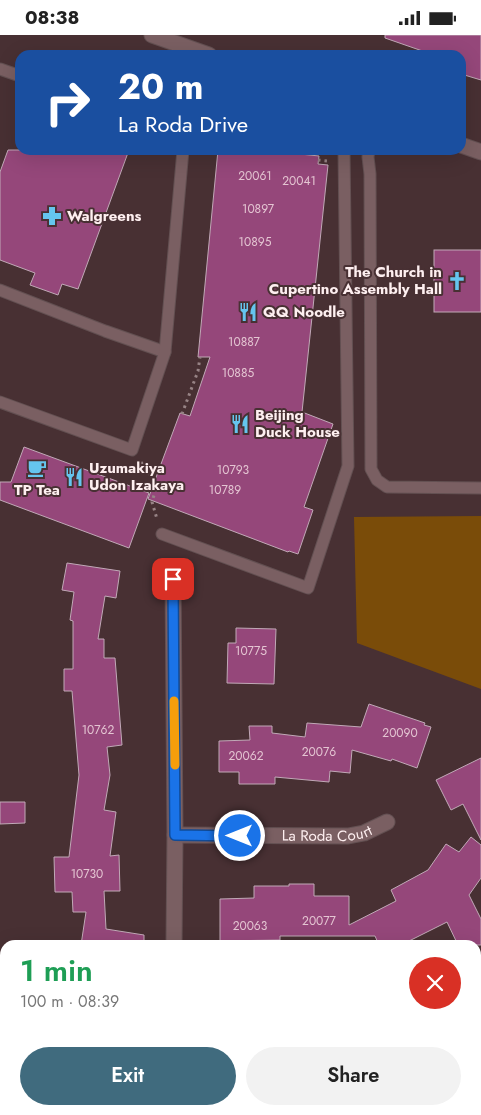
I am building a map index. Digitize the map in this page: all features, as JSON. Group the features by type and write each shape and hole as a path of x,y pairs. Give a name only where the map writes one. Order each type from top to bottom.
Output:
{"street":[{"path":"152,35 194,50"},
{"path":"466,147 481,152"},
{"path":"173,579 174,940"},
{"name":"La Roda Court","path":"175,835 348,836 364,833 387,822"}],"lane":[{"path":"0,69 15,74"},
{"path":"0,402 132,450 166,352 183,155"},
{"path":"162,534 308,588 348,466 344,155"},
{"path":"369,155 372,469 377,480 387,487 481,488"},
{"path":"0,290 105,331 166,352"}],"path":[{"path":"318,160 331,161"},
{"path":"182,414 198,371 200,357"},
{"path":"132,450 158,483 152,502 162,534"}],"shaded area":[{"path":"481,516 481,689 357,643 354,517"}],"building":[{"path":"385,35 481,35 481,80 466,76 466,50 420,50 385,38"},
{"name":"Walgreens","path":"8,150 15,150 15,155 127,155 78,289 62,284 58,295 30,285 35,273 0,260 0,172"},
{"path":"218,155 319,156 318,164 328,165 302,412 333,424 304,507 313,510 298,554 288,552 148,499 180,413 190,416 210,357 198,357"},
{"name":"The Church in Cupertino Assembly Hall","path":"434,250 481,250 481,312 434,312"},
{"path":"24,447 149,493 129,548 0,500 0,482 11,482"},
{"path":"67,563 120,571 116,598 105,596 98,639 104,639 104,658 115,658 122,745 107,747 110,775 104,810 116,812 110,856 119,855 120,891 104,891 106,929 144,935 144,940 82,940 86,912 73,912 72,892 55,892 54,857 69,857 79,775 72,691 64,691 64,669 73,669 73,621 70,620 74,592 62,590"},
{"path":"236,628 276,629 274,684 227,683 228,643 236,643"},
{"path":"369,704 425,723 424,725 431,727 417,768 392,759 391,761 352,750 350,773 330,771 329,782 275,777 275,784 239,784 239,772 219,772 219,741 250,740 249,726 272,726 272,733 305,737 307,723 361,727"},
{"path":"481,758 481,840 463,804 451,810 436,780"},
{"path":"0,802 25,802 25,823 0,824"},
{"path":"471,837 481,845 481,878 469,895 481,919 481,940 456,940 447,922 411,940 377,940 375,936 280,936 280,940 220,940 220,899 254,898 254,886 314,884 314,896 349,896 349,925 396,901 391,890 428,870 446,844 459,852"}],"slow traffic":[{"path":"174,701 175,765"}],"place":[{"name":"Walgreens","path":"52,216"},
{"name":"The Church in Cupertino Assembly Hall","path":"457,281"},
{"name":"QQ Noodle","path":"248,312"},
{"name":"Beijing Duck House","path":"240,424"},
{"name":"TP Tea","path":"37,468"},
{"name":"Uzumakiya Udon Izakaya","path":"74,477"}],"route":[{"path":"173,579 175,835 240,836"}]}
